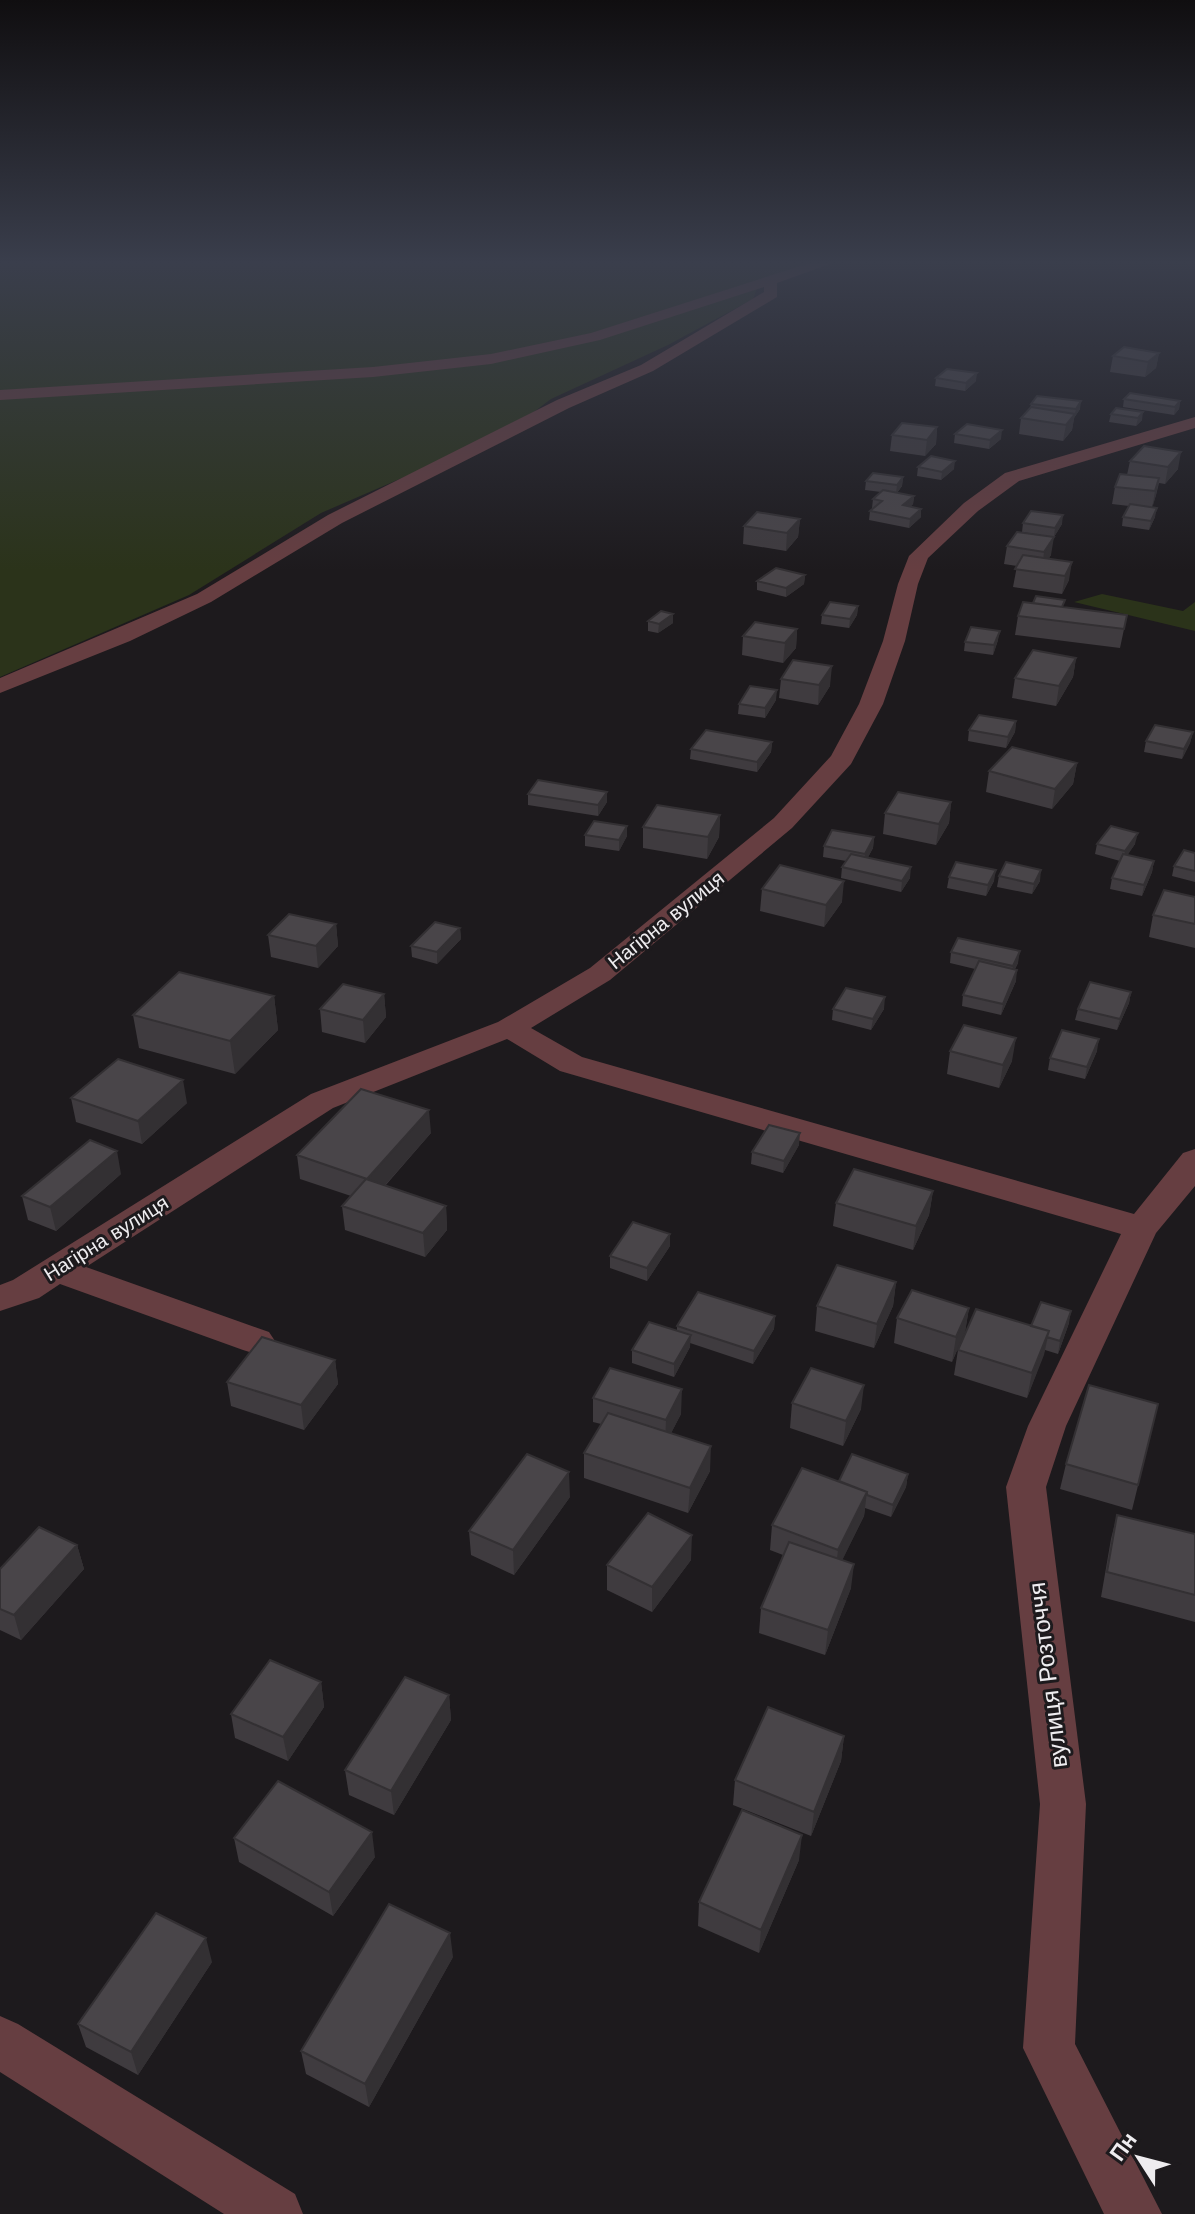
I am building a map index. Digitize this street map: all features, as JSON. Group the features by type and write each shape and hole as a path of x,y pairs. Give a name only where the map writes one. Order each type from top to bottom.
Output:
{"street":[{"path":"0,395 373,372 443,364"},
{"path":"0,686 122,636 204,598 335,519 563,404 653,364"},
{"name":"Нагірна вулиця","path":"0,1298 26,1289 322,1101 509,1028 600,974 783,823 842,759 871,704 894,641 908,584 919,556 971,507 1012,477 1195,422"},
{"path":"509,1028 571,1064 1141,1228"},
{"name":"вулиця Розточчя","path":"1134,2214 1049,2048 1063,1804 1026,1487 1047,1426 1141,1228 1191,1169 1195,1160"},
{"path":"57,1270 256,1341"},
{"path":"0,2042 275,2214"}],"green space":[{"path":"0,364 626,364 551,399 506,433 321,513 189,595 0,677"},
{"path":"1102,594 1183,611 1195,602 1195,631 1074,602"}],"building":[{"path":"947,369 977,373 966,383 936,378"},
{"path":"1130,393 1180,401 1175,407 1124,399"},
{"path":"1037,396 1081,401 1076,409 1031,404"},
{"path":"1031,407 1075,414 1066,425 1021,418"},
{"path":"1116,408 1143,412 1138,418 1111,414"},
{"path":"902,423 937,427 927,440 892,435"},
{"path":"967,424 1002,430 990,440 955,434"},
{"path":"1144,446 1181,452 1168,467 1130,461"},
{"path":"931,456 955,461 942,472 918,467"},
{"path":"873,473 903,477 897,485 866,481"},
{"path":"1120,474 1159,478 1155,491 1115,487"},
{"path":"883,490 914,496 903,505 921,509 910,519 870,511 882,501 873,499"},
{"path":"1130,504 1157,508 1151,521 1123,517"},
{"path":"1031,511 1063,515 1055,528 1023,523"},
{"path":"757,512 800,519 787,533 744,526"},
{"path":"1017,532 1054,537 1044,552 1007,546"},
{"path":"1023,555 1072,562 1065,576 1015,569"},
{"path":"776,568 805,575 786,588 757,581"},
{"path":"1036,596 1065,600 1062,607 1033,603"},
{"path":"830,602 858,606 850,619 822,615"},
{"path":"1023,602 1127,615 1124,629 1018,616"},
{"path":"661,611 673,614 659,624 648,621"},
{"path":"755,622 797,629 785,643 743,636"},
{"path":"971,627 1000,631 994,645 965,642"},
{"path":"1033,650 1076,658 1059,686 1015,678"},
{"path":"793,660 832,666 819,685 781,679"},
{"path":"750,686 777,690 765,708 739,704"},
{"path":"979,715 1016,721 1008,737 969,730"},
{"path":"1155,725 1193,732 1184,749 1146,741"},
{"path":"706,730 772,742 757,762 691,749"},
{"path":"1012,747 1077,763 1055,789 989,771"},
{"path":"538,780 607,792 598,805 528,794"},
{"path":"898,792 951,802 939,824 885,813"},
{"path":"657,805 720,815 708,837 643,827"},
{"path":"594,821 627,826 619,840 585,835"},
{"path":"1111,826 1138,833 1125,851 1097,844"},
{"path":"832,830 874,837 865,854 824,846"},
{"path":"1184,850 1195,853 1195,871 1174,866"},
{"path":"851,854 911,867 902,881 842,867"},
{"path":"1123,854 1154,861 1144,885 1112,878"},
{"path":"956,862 996,870 988,885 949,877"},
{"path":"1006,862 1041,870 1034,884 999,876"},
{"path":"780,865 844,881 826,905 762,889"},
{"path":"1164,890 1195,897 1195,924 1153,915"},
{"path":"289,914 336,924 316,946 268,935"},
{"path":"435,922 460,928 437,952 411,946"},
{"path":"958,938 1020,951 1013,966 951,952"},
{"path":"979,961 1017,970 1003,1004 963,995"},
{"path":"179,972 274,996 230,1041 133,1015"},
{"path":"1090,982 1131,992 1120,1019 1078,1009"},
{"path":"343,984 384,994 363,1020 320,1009"},
{"path":"846,988 885,997 873,1019 833,1009"},
{"path":"964,1025 1016,1038 1003,1065 950,1051"},
{"path":"1062,1030 1099,1039 1087,1067 1050,1058"},
{"path":"118,1059 183,1080 138,1121 71,1098"},
{"path":"361,1089 429,1110 367,1179 297,1155"},
{"path":"769,1125 800,1133 784,1161 752,1152"},
{"path":"90,1140 117,1151 50,1207 22,1196"},
{"path":"854,1169 933,1191 916,1226 836,1203"},
{"path":"366,1179 446,1206 423,1233 342,1206"},
{"path":"633,1222 670,1234 647,1268 610,1256"},
{"path":"837,1265 896,1282 877,1324 817,1306"},
{"path":"912,1290 969,1308 956,1337 897,1318"},
{"path":"698,1292 775,1316 754,1351 677,1326"},
{"path":"1041,1302 1071,1311 1060,1341 1047,1337 1049,1331 1031,1326"},
{"path":"976,1309 1049,1331 1032,1373 958,1350"},
{"path":"649,1322 691,1335 674,1364 632,1350"},
{"path":"262,1337 335,1360 301,1405 227,1382"},
{"path":"610,1368 682,1389 666,1420 593,1398"},
{"path":"811,1368 864,1385 846,1421 792,1403"},
{"path":"1089,1385 1158,1404 1138,1485 1066,1464"},
{"path":"608,1413 711,1446 690,1488 584,1453"},
{"path":"527,1454 569,1472 513,1550 469,1531"},
{"path":"852,1454 908,1474 893,1505 839,1481"},
{"path":"802,1468 867,1492 838,1550 772,1525"},
{"path":"648,1513 692,1535 652,1587 607,1565"},
{"path":"1117,1515 1195,1534 1195,1595 1107,1572"},
{"path":"39,1527 77,1545 14,1615 0,1609 0,1569"},
{"path":"789,1542 854,1564 828,1630 761,1608"},
{"path":"270,1660 321,1682 283,1737 231,1714"},
{"path":"405,1677 449,1695 391,1791 345,1770"},
{"path":"768,1707 844,1736 814,1812 735,1780"},
{"path":"278,1781 372,1832 329,1892 234,1838"},
{"path":"742,1810 802,1835 761,1930 699,1902"},
{"path":"389,1904 450,1933 365,2084 301,2051"},
{"path":"156,1913 206,1938 131,2052 78,2024"}]}
